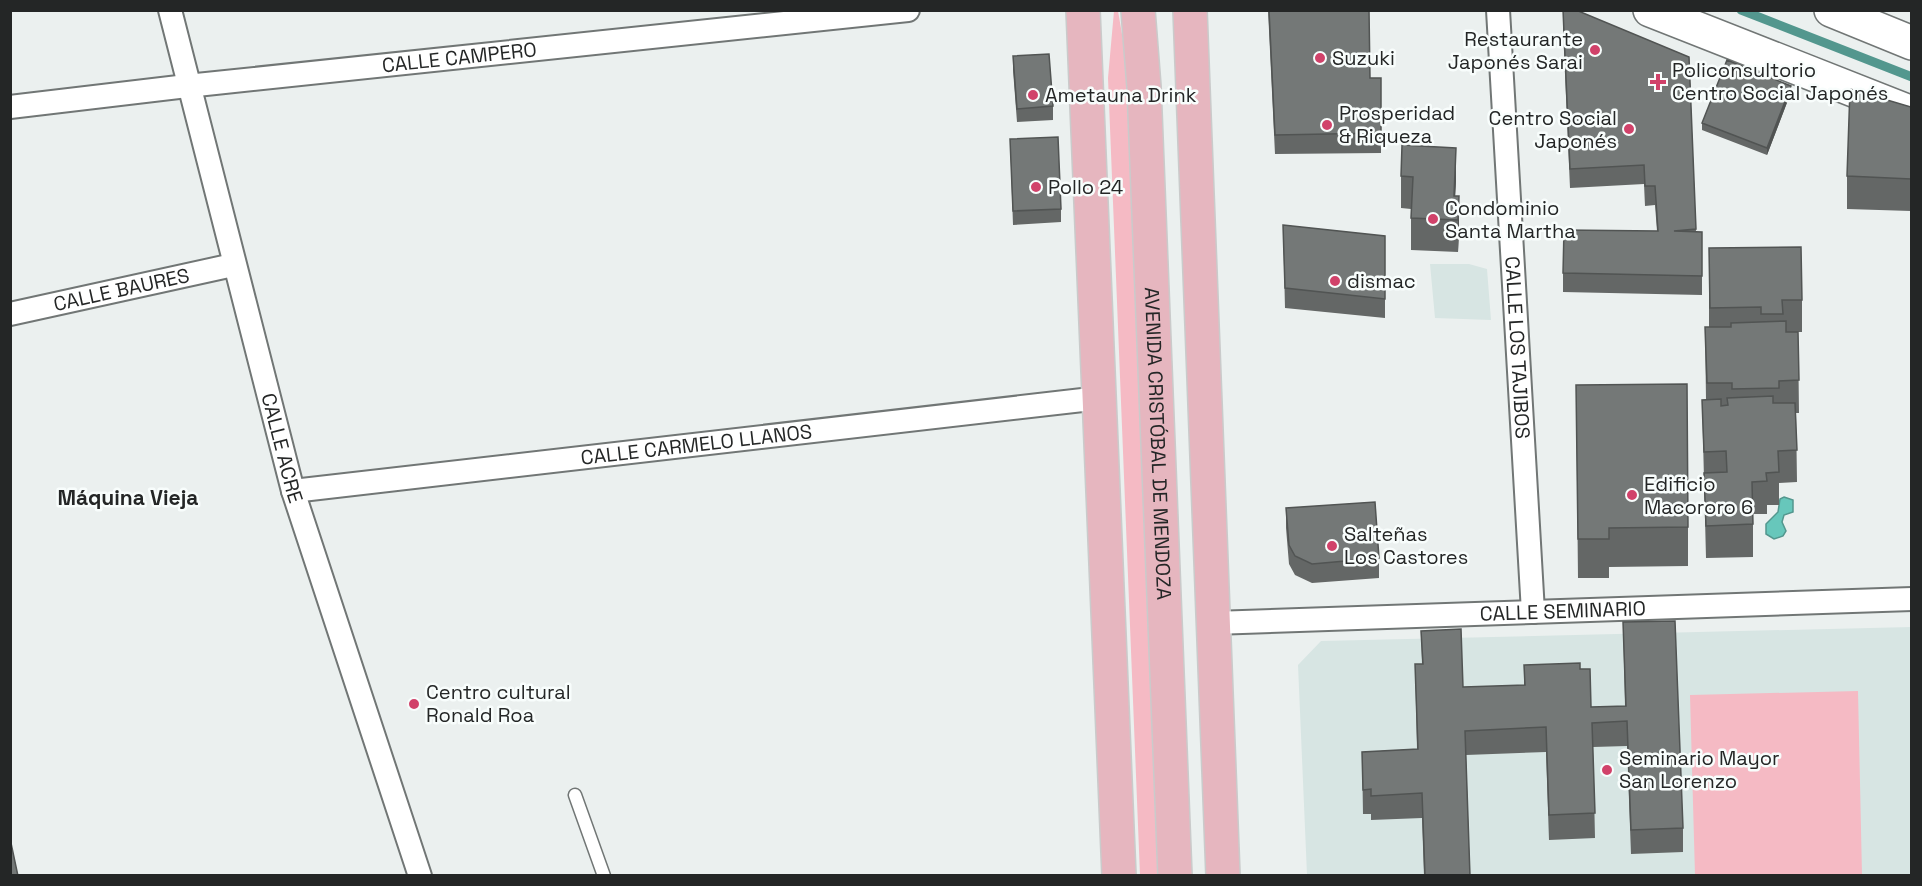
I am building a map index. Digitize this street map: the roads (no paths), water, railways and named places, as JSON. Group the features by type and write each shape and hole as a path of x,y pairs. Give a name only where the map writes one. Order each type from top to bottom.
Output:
{"main road":[{"path":"1083,10 1119,876"},
{"name":"AVENIDA CRISTÓBAL DE MENDOZA","path":"1138,10 1145,111 1175,876"},
{"path":"1190,10 1223,876"},
{"path":"1192,81 1208,10"}],"street":[{"name":"CALLE ACRE","path":"170,10 187,86 293,491 420,876"},
{"name":"CALLE CAMPERO","path":"10,107 187,86 908,10"},
{"name":"CALLE LOS TAJIBOS","path":"1498,10 1533,612"},
{"path":"1650,10 1911,113"},
{"path":"1831,10 1911,43"},
{"name":"CALLE BAURES","path":"10,314 233,265"},
{"name":"CALLE CARMELO LLANOS","path":"293,491 1100,398"},
{"name":"CALLE SEMINARIO","path":"1213,623 1911,599"}],"lane":[{"path":"575,795 604,876"}],"water":[{"path":"1784,497 1793,500 1793,512 1784,515 1782,522 1786,531 1783,536 1774,539 1766,534 1766,524 1778,512 1780,499"}],"waterway":[{"path":"1741,10 1912,77"}],"place":[{"name":"Restaurante Japonés Sarai","path":"1595,50"},
{"name":"Suzuki","path":"1320,58"},
{"name":"Policonsultorio Centro Social Japonés","path":"1658,82"},
{"name":"Ametauna Drink","path":"1033,95"},
{"name":"Prosperidad & Riqueza","path":"1327,125"},
{"name":"Centro Social Japonés","path":"1629,129"},
{"name":"Pollo 24","path":"1036,187"},
{"name":"Condominio Santa Martha","path":"1433,219"},
{"name":"dismac","path":"1335,281"},
{"name":"Edificio Macororo 6","path":"1632,495"},
{"name":"Salteñas Los Castores","path":"1332,546"},
{"name":"Centro cultural Ronald Roa","path":"414,704"},
{"name":"Seminario Mayor San Lorenzo","path":"1607,770"}],"district":[{"name":"Máquina Vieja","path":"128,498"}]}
